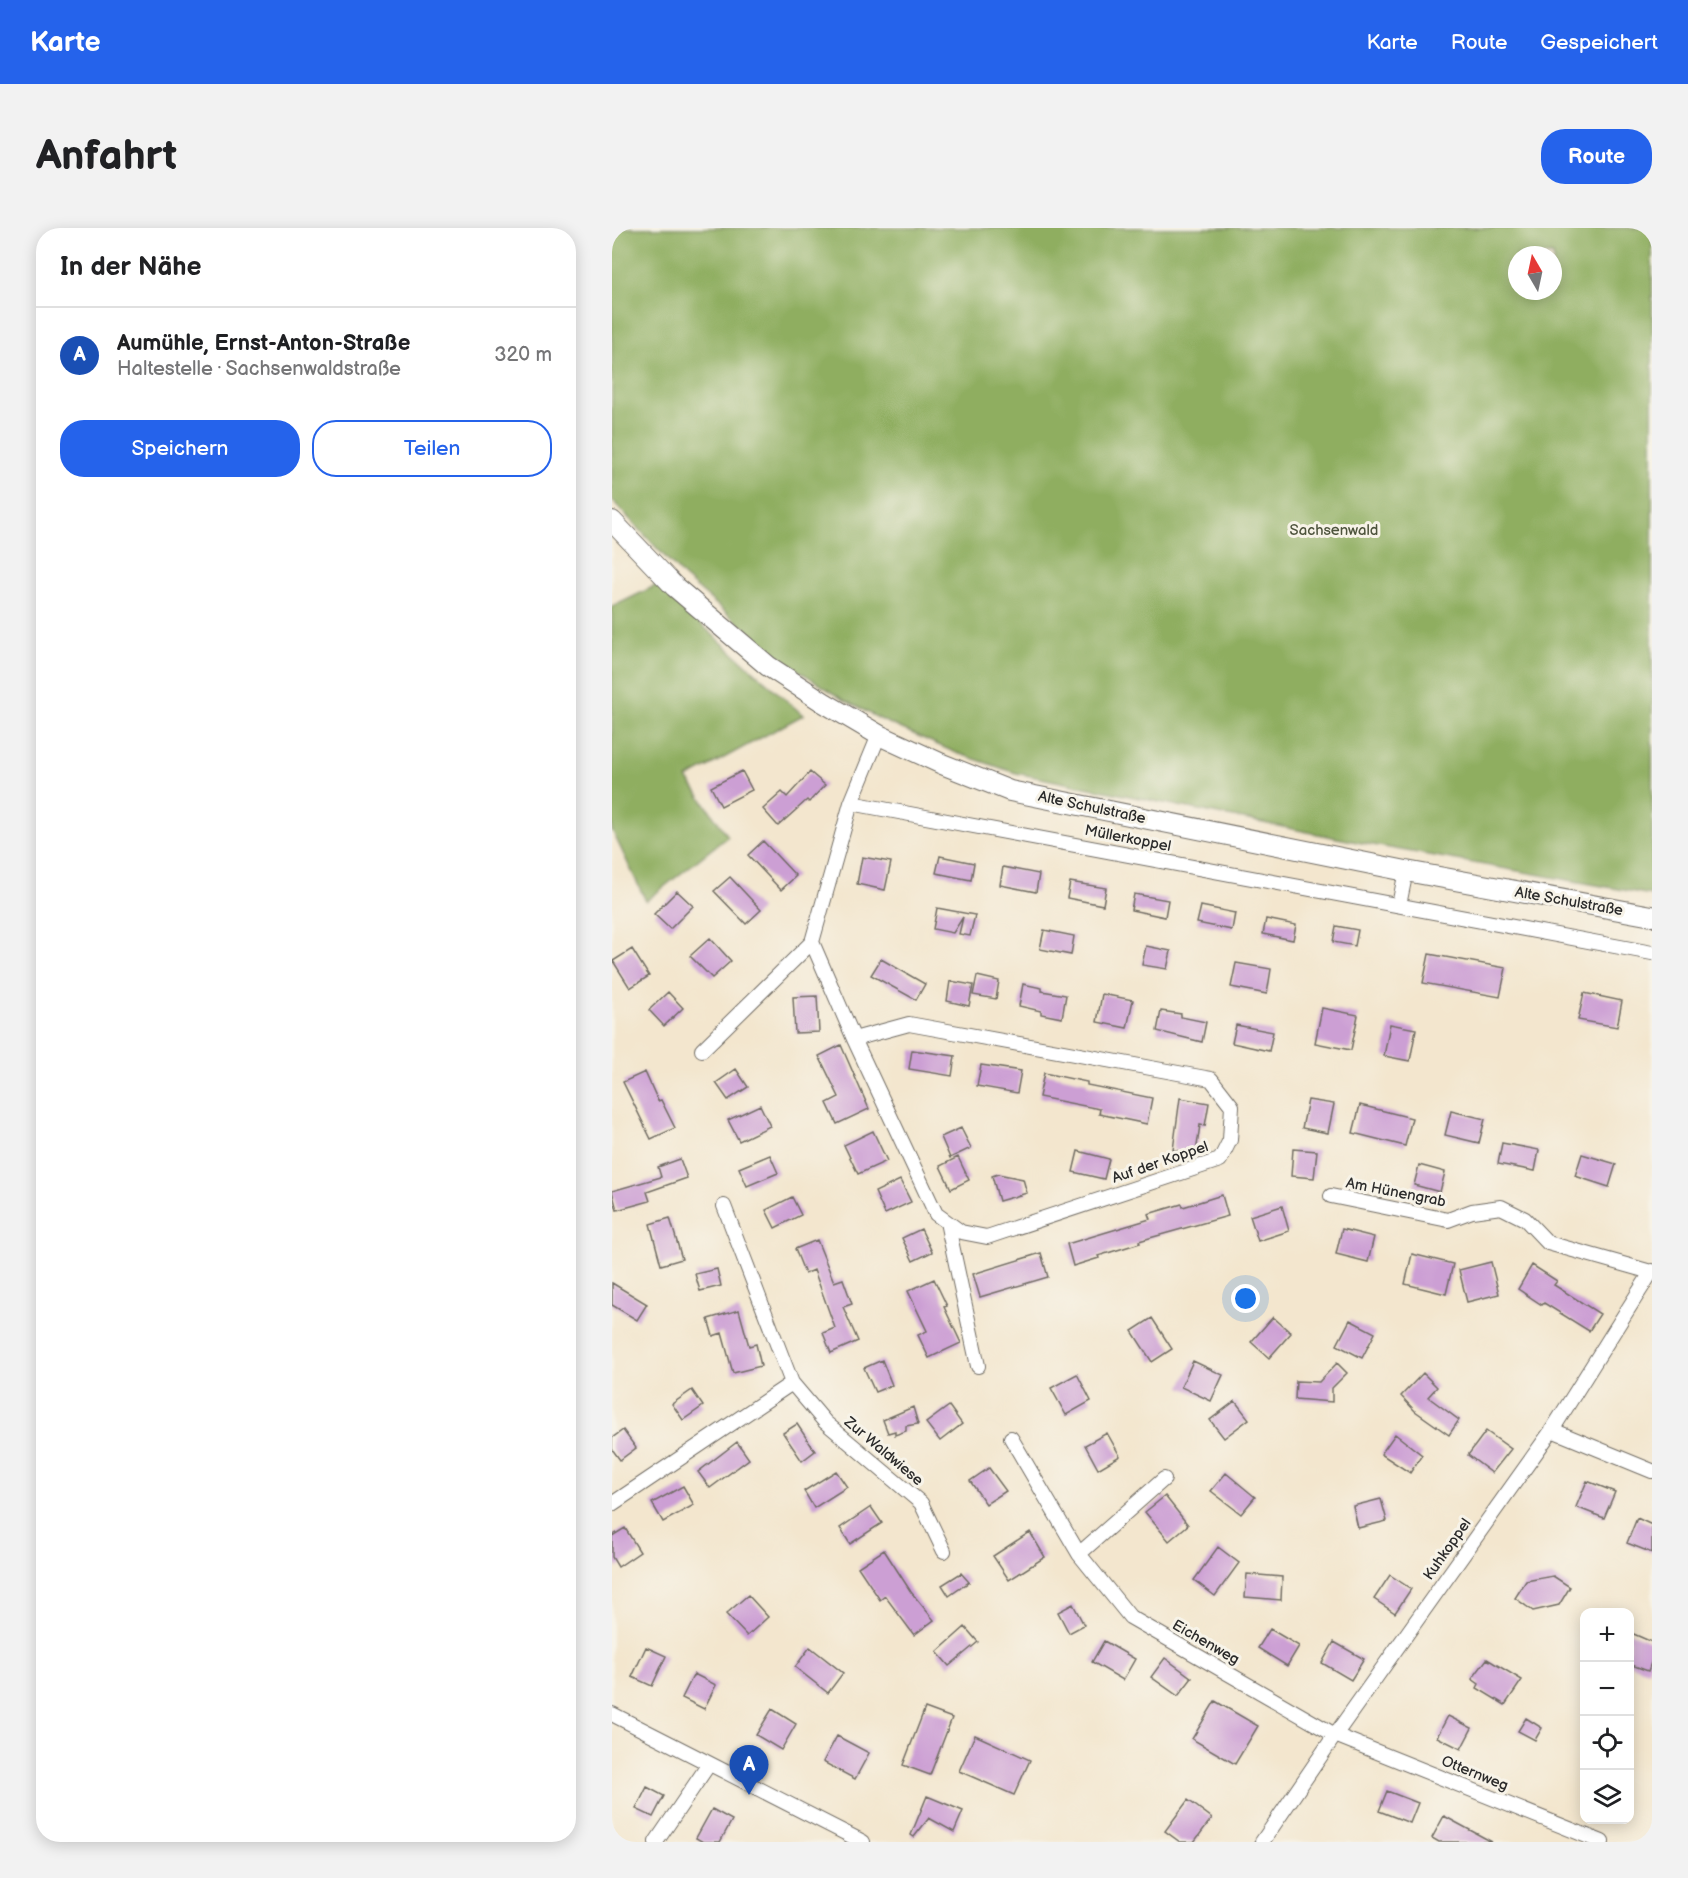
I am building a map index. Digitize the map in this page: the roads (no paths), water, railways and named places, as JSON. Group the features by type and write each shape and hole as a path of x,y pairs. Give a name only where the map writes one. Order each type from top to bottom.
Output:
{"main road":[{"name":"Alte Schulstraße","path":"612,521 675,587 768,666 879,735 942,764 1010,791 1406,871 1652,916"}],"street":[{"path":"702,1050 812,942 851,803 879,735"},
{"name":"Müllerkoppel","path":"851,803 1652,953"},
{"path":"1399,905 1406,871"},
{"name":"Auf der Koppel","path":"812,942 854,1039 936,1214 962,1232 987,1237 1220,1160 1230,1140 1232,1106 1211,1079 909,1024 854,1039"},
{"name":"Am Hünengrab","path":"1331,1196 1448,1220 1472,1211 1501,1207 1525,1219 1548,1243 1652,1271"},
{"name":"Zur Waldwiese","path":"724,1206 792,1383 825,1422 921,1503 944,1551"},
{"path":"947,1222 978,1366"},
{"name":"Kuhkoppel","path":"1262,1842 1335,1735 1552,1430 1652,1271"},
{"path":"612,1504 792,1383"},
{"path":"1552,1430 1652,1471"},
{"name":"Eichenweg","path":"1011,1438 1079,1554 1130,1617 1335,1735"},
{"path":"1079,1554 1164,1479"},
{"path":"612,1714 863,1842"},
{"name":"Otternweg","path":"1335,1735 1602,1842"},
{"path":"656,1842 709,1764"}],"place":[{"name":"Aumühle, Ernst-Anton-Straße","path":"749,1795"}],"park label":[{"name":"Sachsenwald","path":"1334,530"}]}
